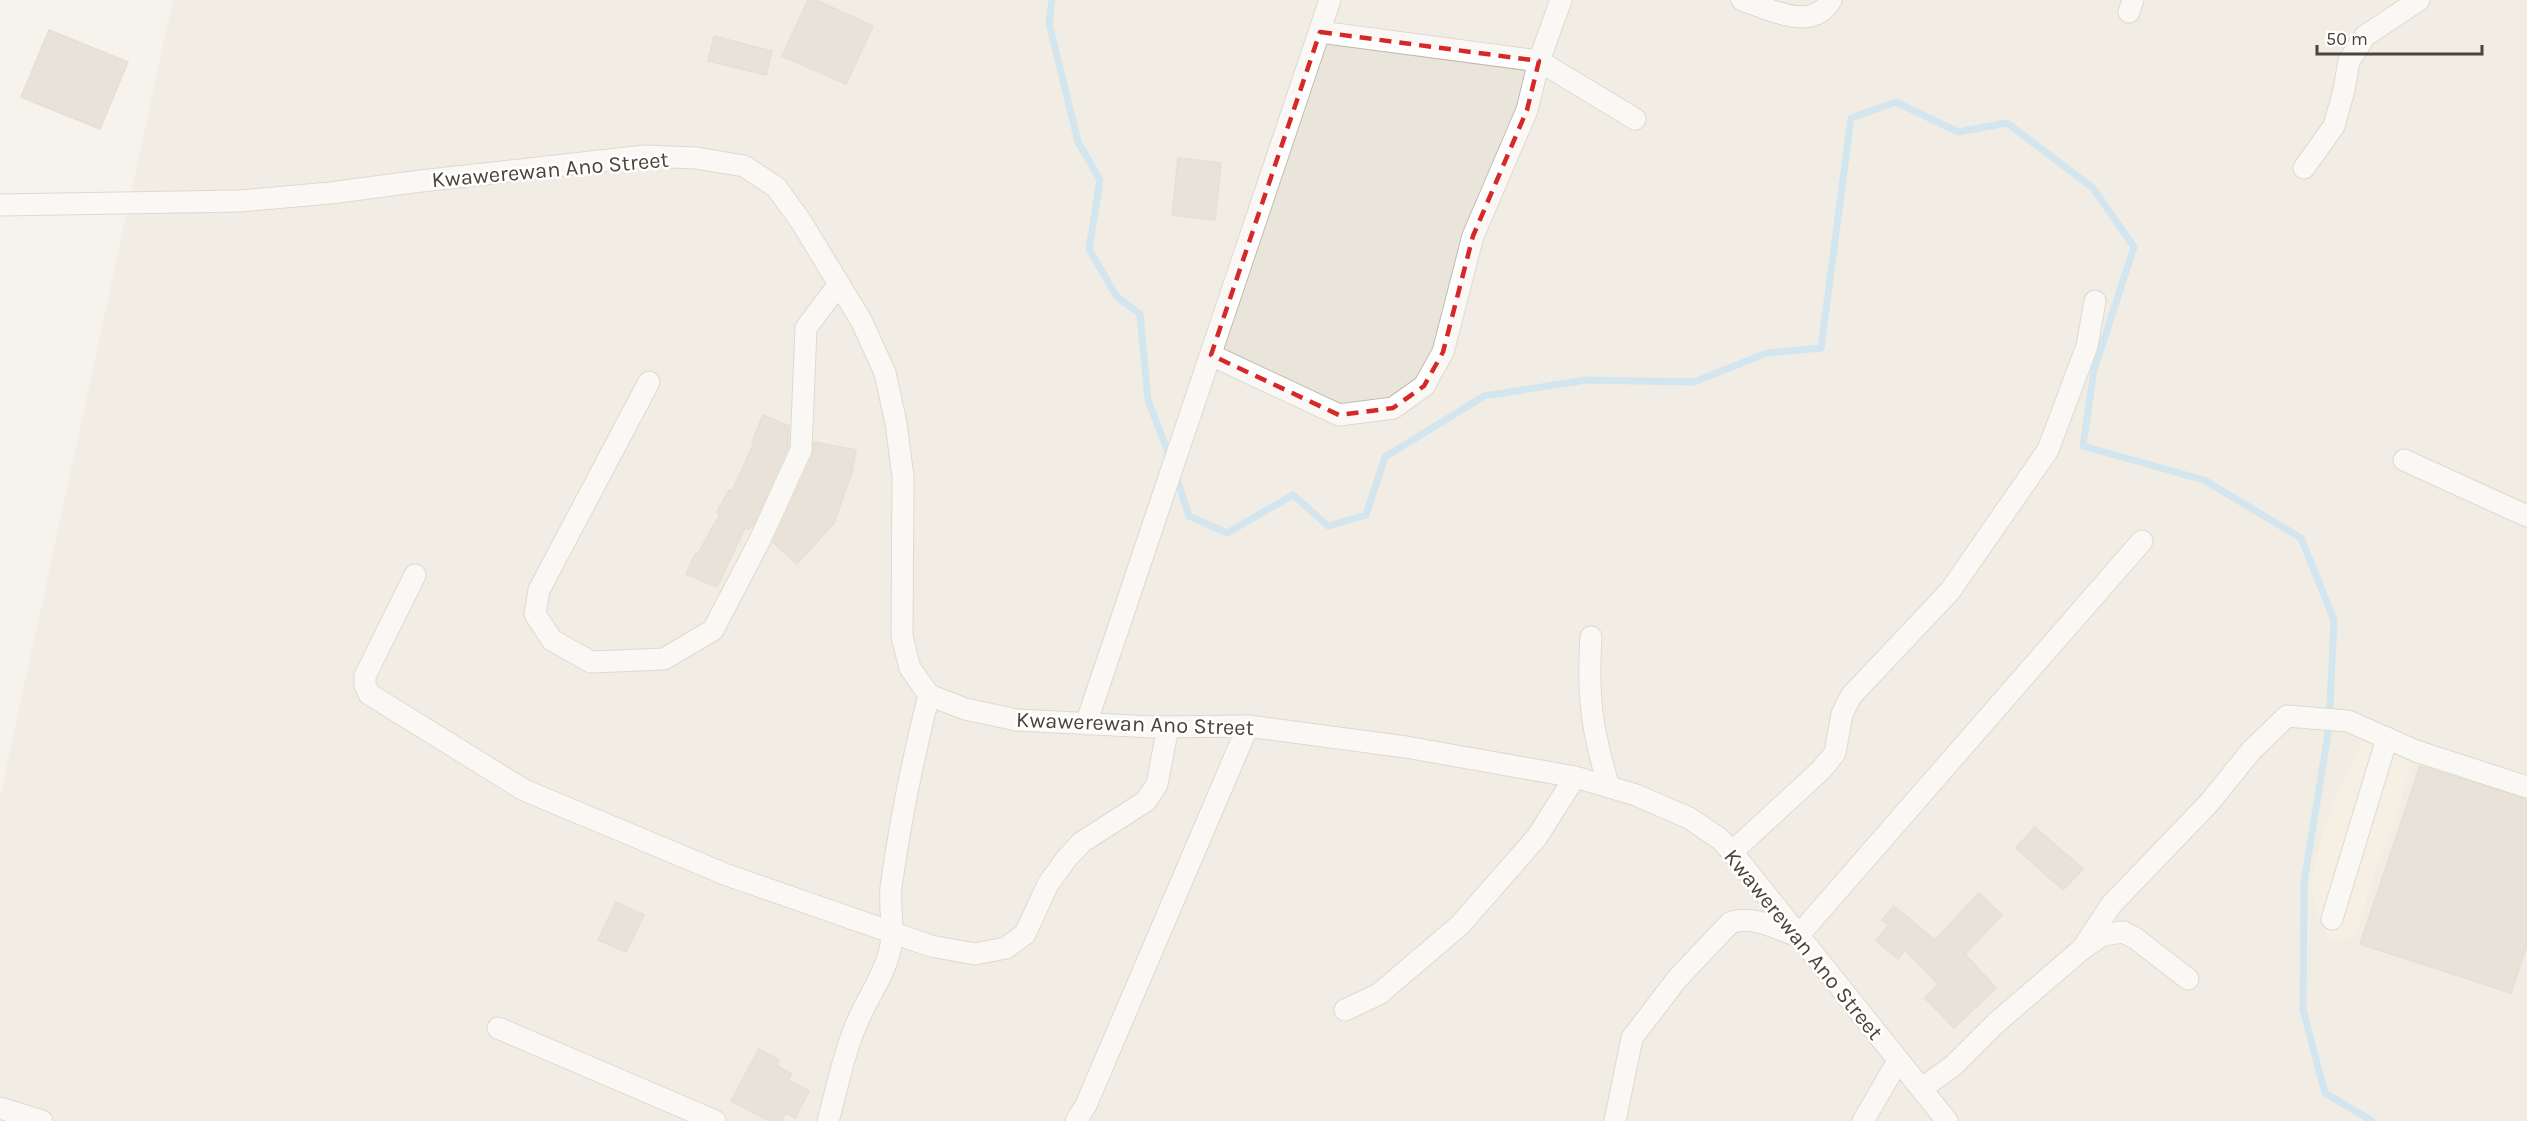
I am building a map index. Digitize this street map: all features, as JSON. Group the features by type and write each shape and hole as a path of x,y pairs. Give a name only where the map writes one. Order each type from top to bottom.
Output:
{"street":[{"path":"1086,724 1330,0"},
{"path":"1210,356 1339,415 1393,408 1424,386 1443,352 1473,236 1527,110 1539,61 1561,0"},
{"path":"1742,0 1799,18 1818,15 1831,0"},
{"path":"2304,168 2334,126 2349,61 2365,36 2419,0"},
{"path":"1320,32 1539,61 1635,119"},
{"name":"Kwawerewan Ano Street","path":"0,205 240,201 645,156 696,158 744,166 776,188 800,220 862,322 885,373 896,423 903,477 902,637 910,668 929,695 965,709 1017,720 1168,727 1248,726 1406,747 1575,777 1636,795 1689,818 1720,839 1746,866 1798,936 1947,1121"},
{"path":"649,382 539,590 535,615 552,640 591,662 664,659 713,630 759,542 801,450 806,328 839,284"},
{"path":"1732,852 1821,770 1834,753 1842,714 1851,696 1950,591 2048,450 2087,346 2095,301"},
{"path":"2404,460 2527,516"},
{"path":"1615,1121 1632,1038 1677,979 1730,923 1739,919 1751,920 1798,936 2142,540"},
{"path":"415,575 365,676 365,685 369,693 524,790 727,875 931,946 975,954 1006,948 1025,934 1048,884 1082,842 1146,801 1157,784 1168,727"},
{"path":"1591,637 1588,680 1592,722 1609,787"},
{"path":"828,1121 855,1026 887,962 892,932 890,896 897,845 915,751 929,695"},
{"path":"2082,950 2111,905 2209,803 2251,751 2287,716 2348,721 2416,751 2527,787"},
{"path":"1076,1121 1086,1105 1248,726"},
{"path":"2332,920 2387,738"},
{"path":"1345,1010 1379,994 1460,925 1537,837 1575,777"},
{"path":"1922,1088 1953,1066 1996,1023 2103,935 2123,932 2135,938 2187,979"},
{"path":"498,1028 715,1121"},
{"path":"1863,1121 1898,1061"},
{"path":"0,1108 42,1121"}],"highlighted area":[{"path":"1320,32 1539,61 1527,110 1473,236 1443,352 1424,386 1393,408 1339,415 1211,355"}],"shaded area":[{"path":"173,0 2527,0 2527,1121 0,1121 0,797"},
{"path":"2362,741 2412,763 2391,833 2375,871 2357,935 2331,942 2320,921 2310,885 2323,832"}],"building":[{"path":"808,0 816,0 873,26 846,84 782,56"},
{"path":"49,30 128,62 100,129 21,97"},
{"path":"714,36 772,51 766,75 708,61"},
{"path":"1178,158 1221,163 1215,220 1172,215"},
{"path":"763,415 789,426 788,447 753,525 749,529 745,528 717,587 686,574 695,554 697,555 720,514 717,512 729,490 732,491 754,443 752,442"},
{"path":"814,442 856,450 852,472 834,523 797,564 773,542 813,455"},
{"path":"2420,766 2527,799 2527,945 2511,993 2360,944"},
{"path":"2035,827 2083,869 2063,890 2016,848"},
{"path":"1979,893 2002,915 1965,954 1996,988 1954,1028 1925,998 1938,984 1905,950 1898,959 1876,941 1889,925 1882,920 1894,906 1935,940"},
{"path":"616,902 644,915 626,952 598,940"},
{"path":"759,1049 779,1060 776,1065 792,1074 788,1080 809,1091 795,1118 786,1113 781,1121 769,1121 731,1101"}],"waterway":[{"path":"1052,0 1049,23 1078,142 1100,180 1089,249 1117,297 1140,314 1148,400 1170,457"},
{"path":"1176,476 1189,516 1227,533 1293,495 1328,526 1366,515 1385,457 1484,396 1586,380 1694,382 1767,353 1821,348 1851,118 1896,102 1958,132 2007,123 2093,188 2134,247 2094,370 2083,446 2204,480 2301,538 2334,620 2329,727 2304,883 2303,1010 2325,1093 2372,1121"}]}
